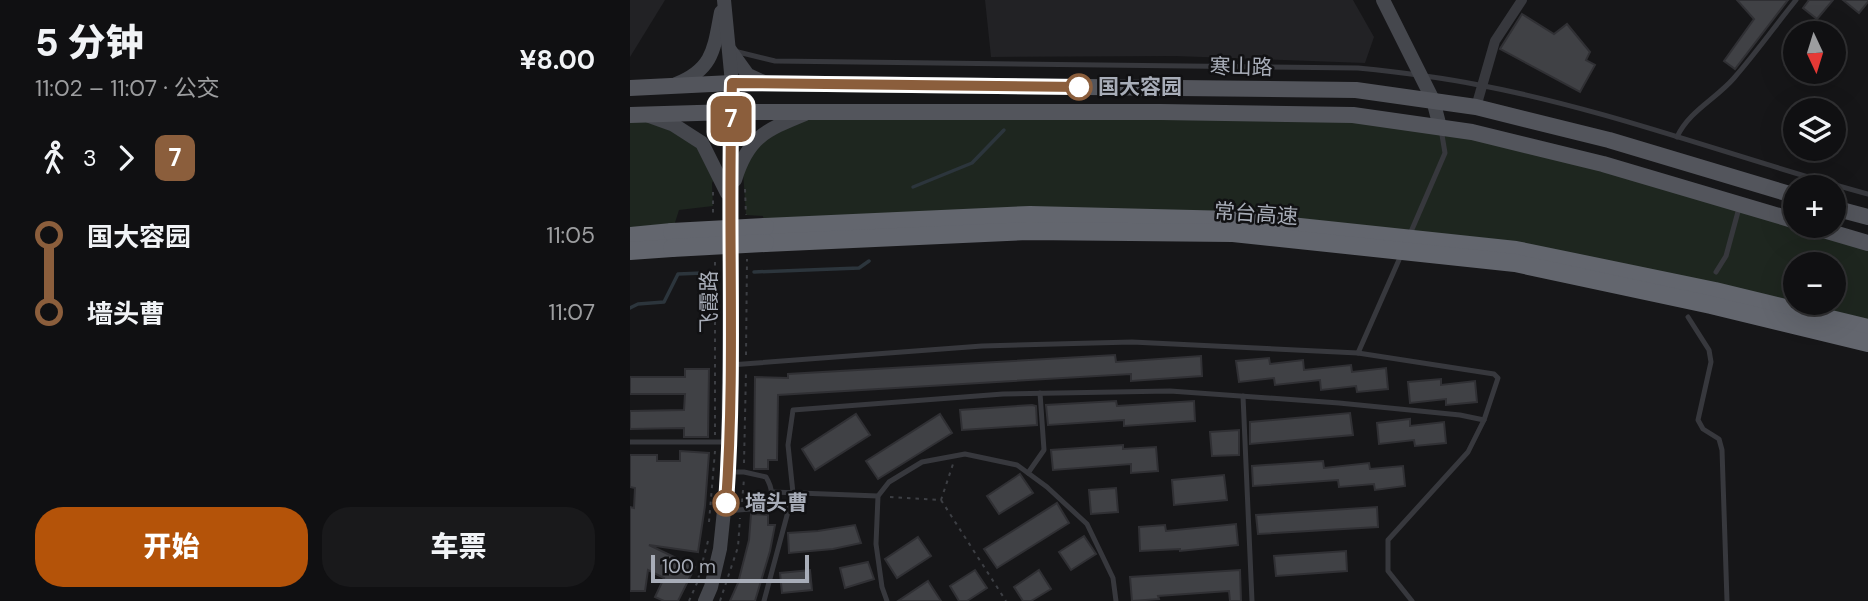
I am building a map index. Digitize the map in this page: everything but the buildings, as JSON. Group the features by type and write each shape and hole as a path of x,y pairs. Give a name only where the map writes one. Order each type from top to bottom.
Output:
{"highway":[{"name":"常台高速","path":"630,236 672,240 1030,215 1234,219 1516,250 1716,291 1868,328"},
{"name":"常台高速","path":"765,235 1028,231 1233,233 1515,263 1711,304 1868,342"},
{"name":"常台高速","path":"630,251 672,240"}],"main road":[{"name":"飞霞路","path":"705,601 711,587 725,511 728,472 722,443 730,365 729,198 732,83 724,0"},
{"path":"672,86 690,79 705,66 716,41 724,0"},
{"path":"1383,0 1433,100 1440,127"},
{"path":"730,50 748,75 767,83"},
{"name":"寒山路","path":"630,88 767,83 1356,90 1476,107 1609,140 1783,192"},
{"path":"729,198 742,157 768,128 807,112"},
{"path":"637,114 1161,112 1353,115 1472,132 1603,164 1783,218"},
{"path":"637,114 674,124 702,143 729,198"},
{"path":"1846,211 1868,217"},
{"path":"1846,237 1868,243"}],"street":[{"path":"1476,107 1495,41 1522,0"}],"lane":[{"path":"1677,137 1707,101 1732,80 1796,0"},
{"path":"730,50 775,61 1358,68 1421,75 1481,85 1615,118 1868,194"},
{"path":"1358,353 1445,153 1440,127"},
{"path":"1716,272 1726,256 1740,205"},
{"path":"1688,317 1709,350 1711,362 1699,420 1703,429 1719,439 1722,450 1727,601"},
{"path":"730,365 982,346 1132,342 1358,353 1494,374 1497,379 1484,420 1468,452 1388,540 1388,571 1412,601"},
{"path":"764,601 793,493 788,445 793,410 990,395 1170,391 1366,405 1484,420"},
{"path":"1028,473 1044,450 1040,393"},
{"path":"1243,396 1252,601"},
{"path":"630,442 722,443"},
{"path":"887,601 882,587 876,544 878,496 889,482 922,462 965,454 1017,465 1047,487 1087,524 1113,578 1116,601"},
{"path":"725,511 764,508 770,502 773,492 766,477 728,472"},
{"path":"773,492 878,496"}],"path":[{"path":"714,218 712,183 718,171"},
{"path":"744,179 746,215"},
{"path":"709,525 722,443 715,255"},
{"path":"720,601 738,548 741,511 747,256"},
{"path":"941,500 956,455"},
{"path":"878,496 941,500"},
{"path":"941,500 1006,601"},
{"path":"689,601 697,583 708,539"}],"shaded area":[{"path":"630,0 665,0 630,57"},
{"path":"985,0 1353,0 1374,37 1365,63 1175,56 991,57"},
{"path":"807,112 1353,115 1472,132 1783,222 1783,238 1846,237 1868,243 1868,328 1809,315 1846,315 1846,252 1783,252 1783,309 1516,250 765,227 763,216 746,215 742,157"},
{"path":"630,115 702,143 718,171 712,183 713,206 679,210 672,232 630,235"}],"waterway":[{"path":"913,187 972,163 1004,130"},
{"path":"754,272 859,268 869,261"},
{"path":"630,308 638,304 664,302 678,274 703,273"}],"bus line":[{"name":"7","path":"726,503 732,83 1079,87"}],"place":[{"name":"国大容园","path":"1079,87"},
{"name":"墙头曹","path":"726,503"}]}
